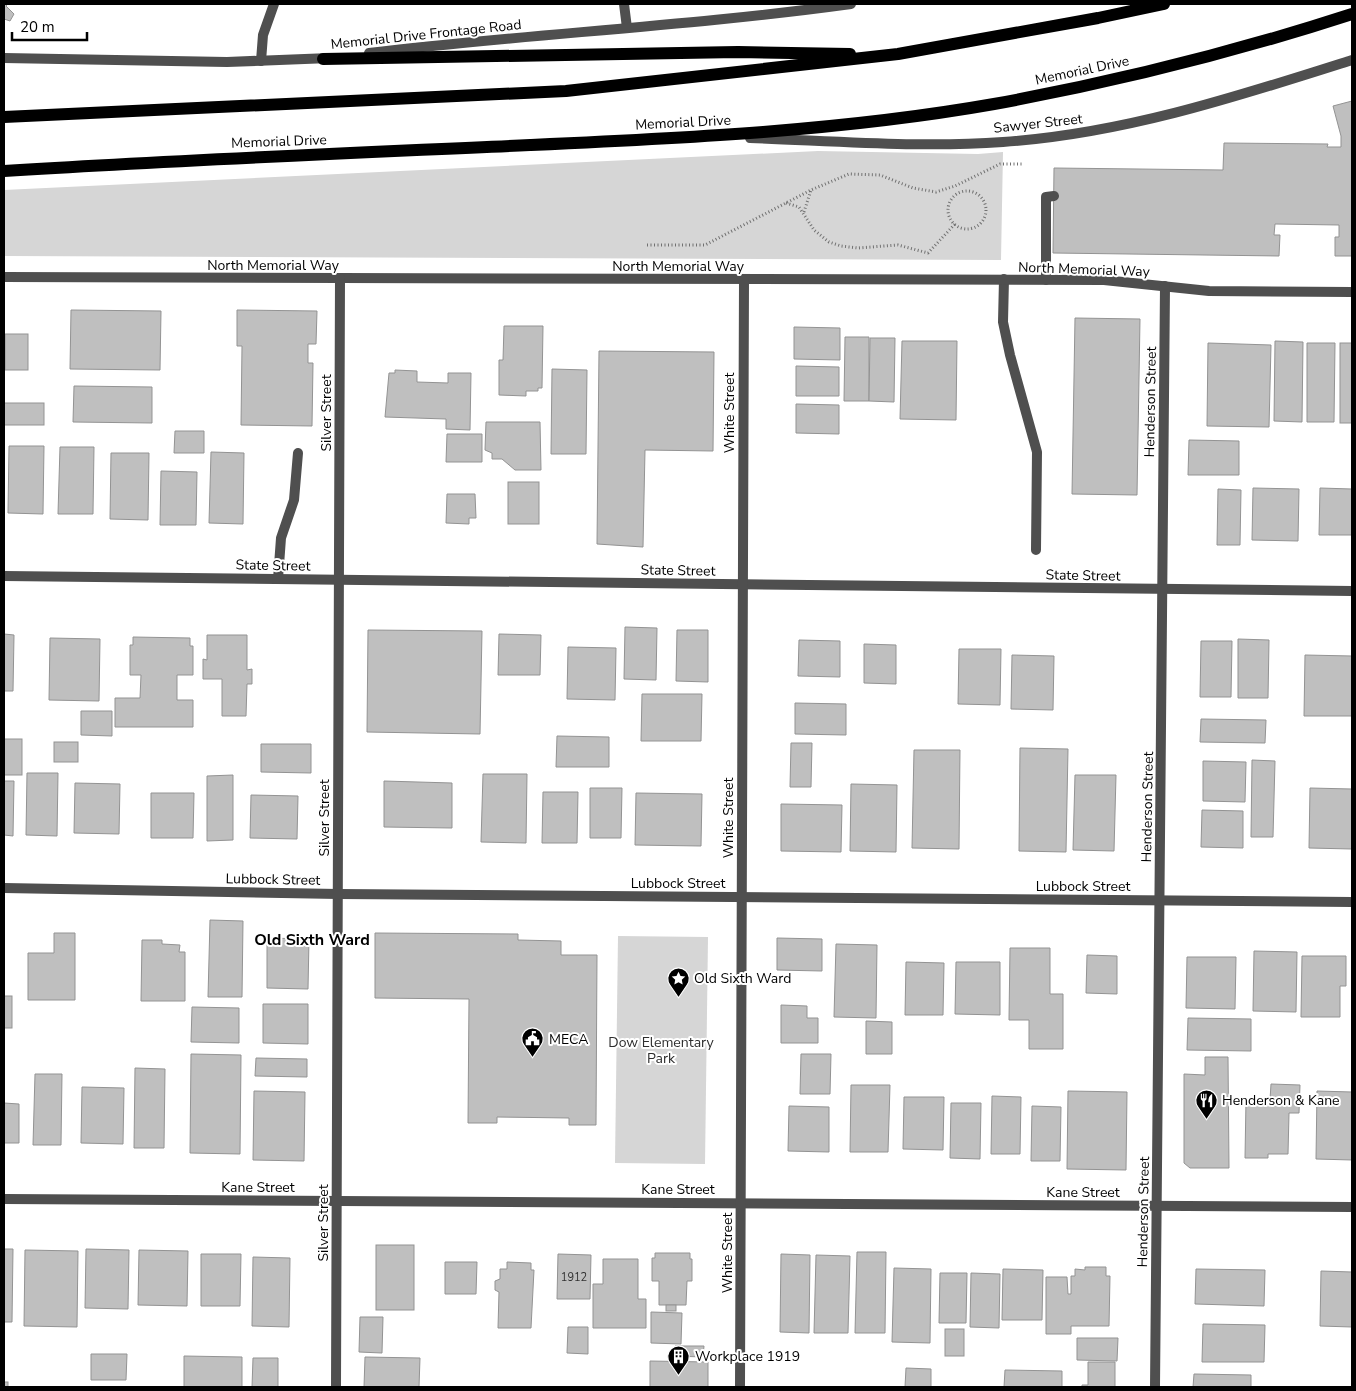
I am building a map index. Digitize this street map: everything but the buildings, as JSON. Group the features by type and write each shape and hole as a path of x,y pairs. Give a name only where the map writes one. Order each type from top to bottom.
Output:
{"main road":[{"path":"4,117 566,91 898,54 1098,18 1164,4"},
{"name":"Memorial Drive","path":"4,171 254,156 716,136 856,123 993,104 1259,44 1352,14"},
{"path":"323,59 738,52 898,54"}],"street":[{"path":"261,61 262,35 274,4"},
{"path":"624,4 626,28"},
{"name":"Memorial Drive Frontage Road","path":"4,58 226,62 323,59 454,43 626,28 850,4"},
{"name":"Sawyer Street","path":"716,136 917,145 1004,142 1096,131 1176,112 1352,60"},
{"path":"1046,280 1046,197 1054,196"},
{"name":"North Memorial Way","path":"4,278 1104,280 1209,291 1352,292"},
{"name":"Silver Street","path":"336,1387 340,278"},
{"path":"1004,279 1005,330 1037,452 1036,550"},
{"name":"White Street","path":"740,1387 744,280"},
{"name":"Henderson Street","path":"1155,1387 1165,286"},
{"path":"278,579 281,538 294,500 298,453"},
{"name":"State Street","path":"4,576 1352,591"},
{"name":"Lubbock Street","path":"4,888 338,894 1352,902"},
{"name":"Kane Street","path":"4,1199 1352,1207"}],"path":[{"path":"647,245 705,245 811,190 837,178 859,173 894,179 924,192 936,192 955,186 1000,164 1024,164"},
{"path":"955,186 959,192"},
{"path":"804,212 811,190"},
{"path":"965,191 978,194 982,198 986,210 982,222 972,228 966,229 955,224 950,219 948,207 950,201 959,192 965,191"},
{"path":"786,203 799,207 814,230 829,242 849,248 898,245 928,253 955,224"}],"green space":[{"path":"818,151 978,154 1003,152 1001,260 4,256 4,190"},
{"name":"Dow Elementary Park","path":"618,936 708,937 705,1164 615,1163"}],"place":[{"name":"Old Sixth Ward","path":"678,997"},
{"name":"MECA","path":"533,1058"},
{"name":"Henderson & Kane","path":"1206,1119"},
{"name":"Workplace 1919","path":"679,1375"}],"district":[{"name":"Old Sixth Ward","path":"312,939"}]}
